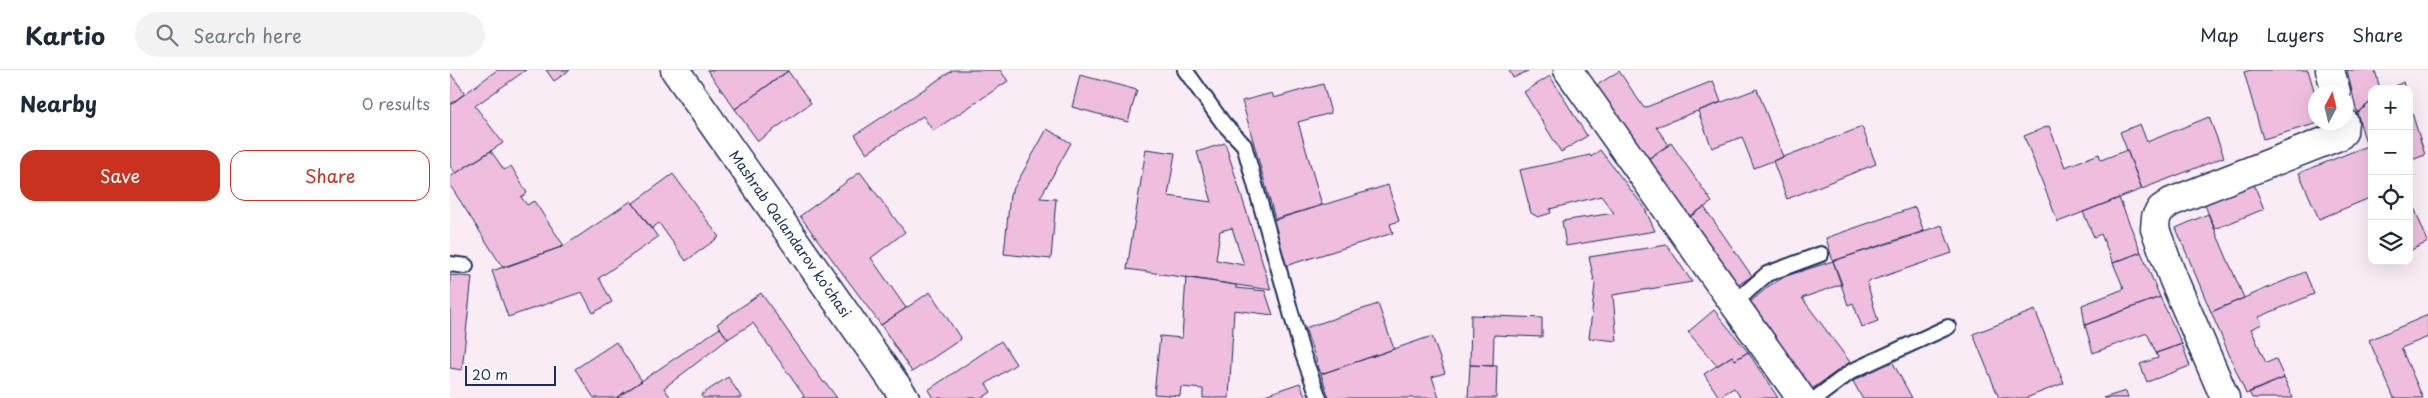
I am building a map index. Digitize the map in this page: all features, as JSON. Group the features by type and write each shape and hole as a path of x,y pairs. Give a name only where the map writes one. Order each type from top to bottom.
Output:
{"street":[{"name":"Mashrab Qalandarov ko'chasi","path":"674,70 905,398"},
{"path":"1568,70 1801,398"},
{"path":"2330,70 2334,85"},
{"path":"2225,398 2173,278 2155,229 2156,217 2161,209 2171,202 2339,136 2343,130"}],"lane":[{"path":"1184,70 1223,123 1244,145 1302,352 1319,398"},
{"path":"1734,303 1767,274 1821,254"},
{"path":"450,264 466,266"},
{"path":"1816,398 1852,372 1948,327"}],"building":[{"path":"497,70 526,70 475,106 503,143 456,173 450,166 450,105"},
{"path":"546,70 570,70 554,81"},
{"path":"707,70 787,70 788,71 735,109"},
{"path":"953,70 1000,70 1008,81 933,131 923,116 867,153 855,135"},
{"path":"1509,70 1530,70 1513,78"},
{"path":"2251,70 2308,70 2312,85 2308,85 2308,126 2263,139 2244,72"},
{"path":"2347,70 2375,70 2379,85 2368,85 2368,104 2357,113 2353,96 2353,85 2350,85"},
{"path":"788,71 811,103 758,141 735,109"},
{"path":"1619,71 1644,108 1713,81 1721,102 1656,127 1669,145 1645,161 1594,87"},
{"path":"450,73 465,93 450,105"},
{"path":"1080,75 1137,90 1128,122 1072,107"},
{"path":"1550,76 1587,136 1561,152 1524,92"},
{"path":"1323,84 1331,113 1298,122 1322,205 1275,219 1242,101 1272,93 1274,98"},
{"path":"1757,89 1783,157 1754,168 1742,137 1712,148 1698,111"},
{"path":"2368,104 2368,146 2367,146 2357,113"},
{"path":"2413,116 2425,155 2413,160"},
{"path":"2209,117 2224,157 2142,189 2120,132 2140,124 2147,142"},
{"path":"2049,126 2065,167 2099,154 2101,160 2127,150 2142,189 2058,222 2024,136"},
{"path":"1862,127 1876,164 1787,199 1773,161"},
{"path":"1047,129 1071,143 1040,198 1056,199 1051,259 1004,254 1010,195"},
{"path":"1225,143 1271,290 1127,269 1146,149 1175,153 1168,196 1212,202 1197,152","holes":["1232,228 1244,265 1216,260 1220,231"]},
{"path":"1671,143 1712,202 1685,220 1645,161"},
{"path":"2368,146 2368,199 2319,219 2299,173"},
{"path":"1600,150 1644,207 1655,231 1566,246 1562,221 1614,213 1601,196 1550,209 1551,213 1538,217 1531,213 1520,170 1590,155 1591,157"},
{"path":"491,151 504,170 511,166 527,193 521,197 527,205 534,201 564,246 503,268 450,185 450,177"},
{"path":"860,172 905,232 871,258 906,308 881,325 800,216"},
{"path":"673,174 719,237 686,261 659,223 651,229 633,203"},
{"path":"2253,182 2264,209 2215,229 2204,203"},
{"path":"1388,185 1399,221 1390,224 1393,233 1285,266 1271,221"},
{"path":"2119,198 2141,252 2113,263 2101,234 2094,237 2083,212"},
{"path":"631,201 658,237 599,278 612,302 593,313 582,292 508,317 492,271 564,246"},
{"path":"2413,205 2428,242 2413,249"},
{"path":"1704,207 1752,276 1734,288 1724,274 1728,271 1690,216"},
{"path":"1915,207 1924,232 1833,261 1826,238"},
{"path":"2208,214 2244,298 2211,312 2176,228"},
{"path":"1942,225 1952,253 1867,282 1878,321 1862,327 1853,303 1848,305 1833,261"},
{"path":"1667,245 1692,282 1613,295 1617,341 1589,338 1595,285 1589,257"},
{"path":"2141,252 2160,297 2085,325 2082,305 2124,289 2113,263"},
{"path":"1833,261 1842,284 1802,298 1850,362 1812,389 1749,303 1769,286 1786,276"},
{"path":"2305,272 2314,294 2259,317 2262,324 2251,329 2266,363 2276,359 2284,378 2246,394 2211,312"},
{"path":"450,275 472,277 462,370 450,368"},
{"path":"1186,277 1236,285 1236,288 1265,291 1273,315 1234,310 1229,398 1203,398 1203,389 1181,387 1180,396 1154,394 1160,336 1182,338"},
{"path":"930,292 961,339 912,372 881,325"},
{"path":"761,293 824,383 837,398 802,398 804,396 753,323 728,339 717,324"},
{"path":"2160,297 2182,344 2156,353 2147,333 2093,353 2085,325"},
{"path":"1378,304 1394,349 1321,374 1305,328"},
{"path":"1714,310 1748,352 1735,360 1732,356 1717,366 1688,332"},
{"path":"2035,310 2064,383 2026,398 1999,398 1973,334"},
{"path":"1471,315 1542,318 1542,337 1494,335 1493,366 1470,365"},
{"path":"2428,315 2428,337 2401,348 2423,398 2394,398 2369,340"},
{"path":"720,328 728,339 664,388 671,398 616,398"},
{"path":"1432,336 1445,373 1432,377 1439,398 1329,398 1321,374"},
{"path":"1001,341 1016,364 986,384 991,392 982,398 933,398 928,390"},
{"path":"616,342 642,381 616,398 594,398 575,369"},
{"path":"2182,344 2190,366 2147,382 2140,364 2158,358 2156,353"},
{"path":"1748,352 1778,398 1741,398 1734,388 1719,397 1704,374 1732,356 1735,360"},
{"path":"1892,361 1912,398 1862,398 1853,381"},
{"path":"1470,365 1497,366 1496,398 1468,398"},
{"path":"728,377 742,398 703,398 701,395"},
{"path":"2284,378 2293,398 2252,398 2249,392"},
{"path":"1300,383 1306,398 1256,398"},
{"path":"2126,391 2128,398 2103,398"}]}
